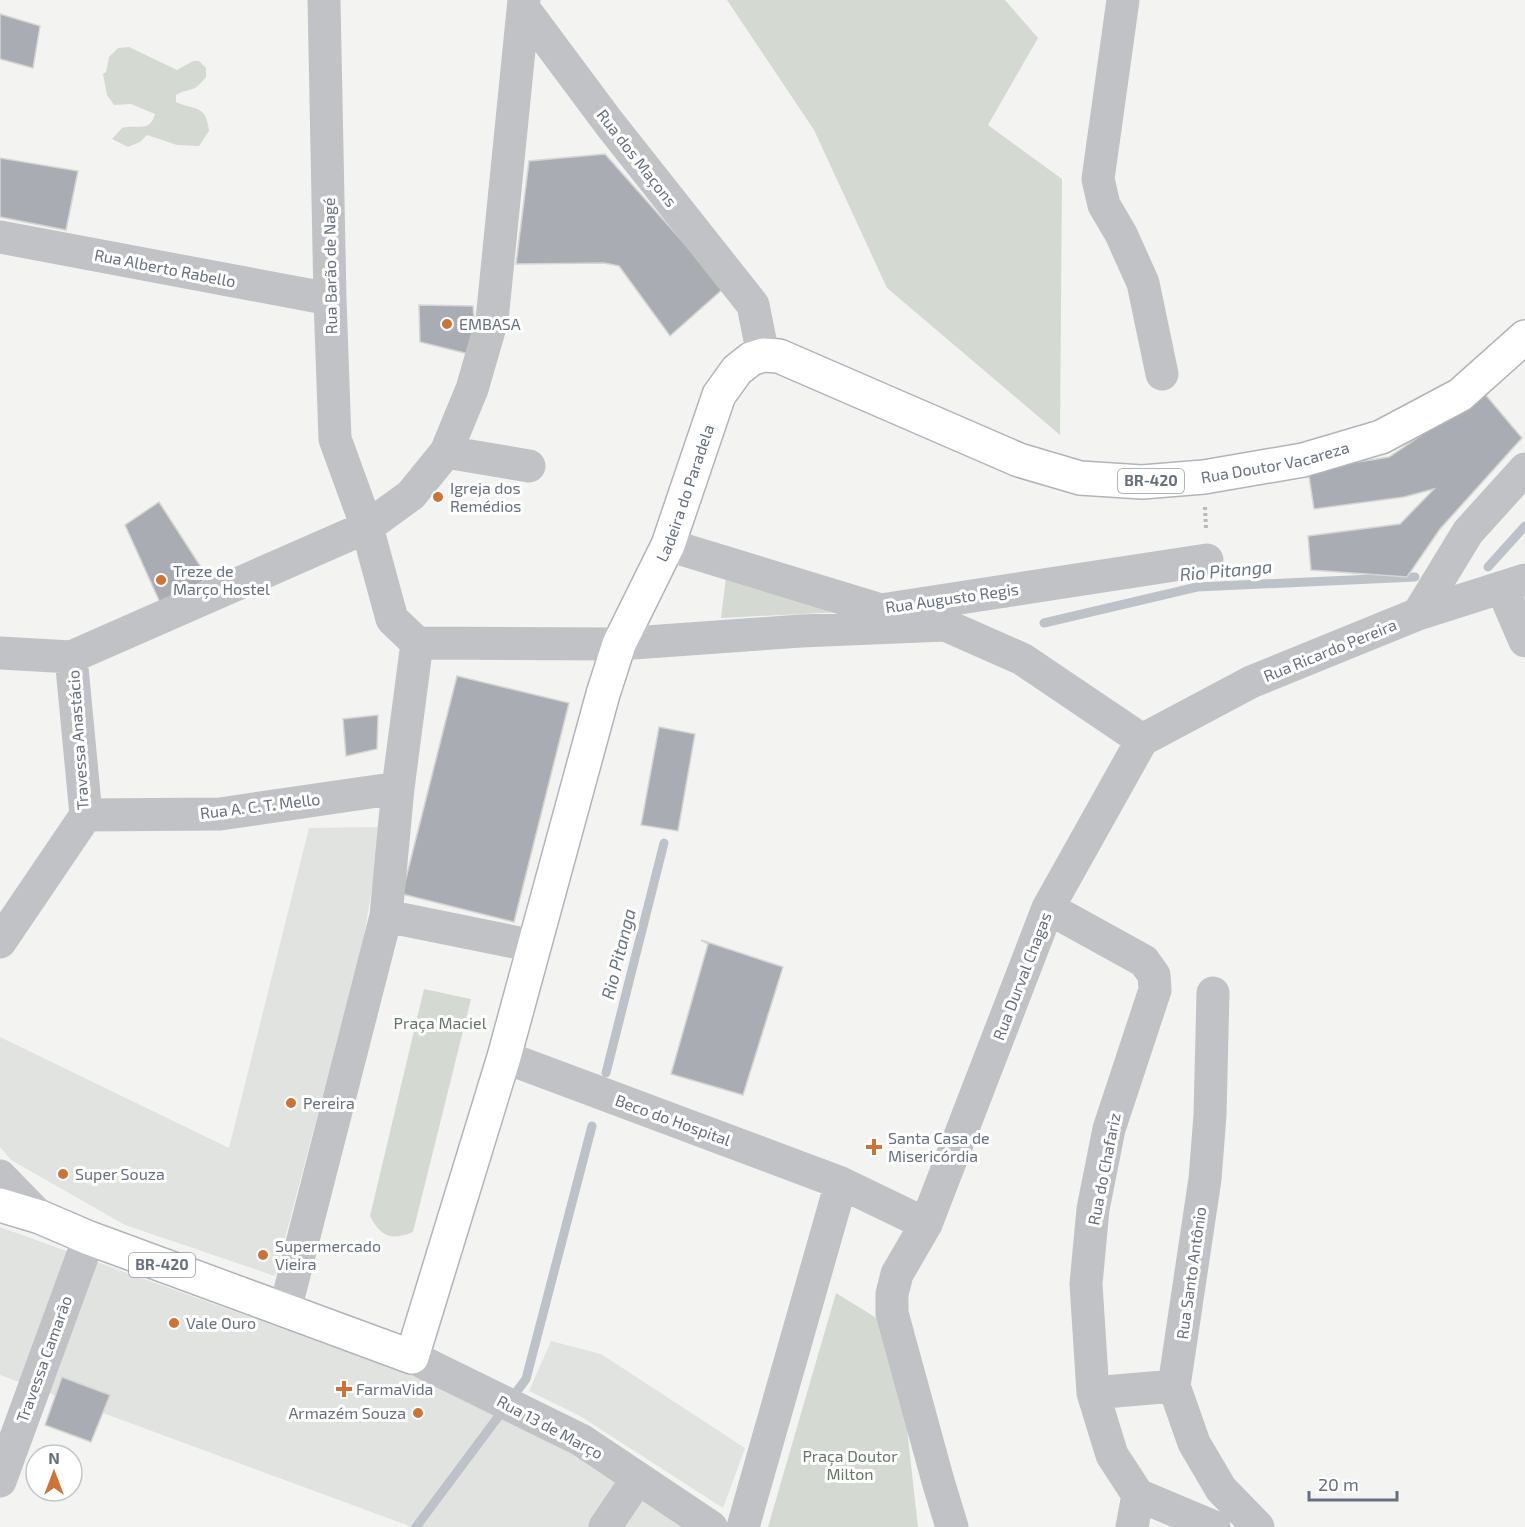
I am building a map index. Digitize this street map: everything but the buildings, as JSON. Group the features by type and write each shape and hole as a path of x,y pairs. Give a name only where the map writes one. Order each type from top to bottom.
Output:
{"main road":[{"name":"Rua Doutor Vacareza","path":"763,355 779,356 1019,460 1080,478 1142,482 1204,477 1303,460 1381,437 1460,395 1525,337"},
{"name":"Ladeira do Paradela","path":"619,644 668,545 719,395 737,370 751,359 763,355"},
{"path":"412,1357 504,1058 603,694 619,644"},
{"name":"BR-420","path":"0,1205 40,1217 88,1238 412,1357"}],"street":[{"name":"Rua Barão de Nagé","path":"324,0 330,299 336,439 367,527"},
{"path":"1123,0 1098,179 1104,205 1121,234 1143,283 1162,374"},
{"path":"0,653 71,657 367,527 411,495 446,452 472,388 492,320 516,3"},
{"name":"Rua dos Maçons","path":"516,3 753,305 763,355"},
{"name":"Rua Alberto Rabello","path":"0,237 330,299"},
{"path":"446,452 529,466"},
{"path":"1418,614 1468,532 1525,469"},
{"path":"367,527 392,619 417,643 619,644 801,631 945,625"},
{"name":"Rua Augusto Regis","path":"668,545 881,610 1207,560"},
{"path":"1513,584 1525,641"},
{"name":"Rua Ricardo Pereira","path":"1142,740 1251,682 1418,614 1513,584"},
{"path":"881,610 945,625 1022,658 1142,740"},
{"path":"285,1310 386,916 398,788 417,643"},
{"name":"Travessa Anastácio","path":"0,942 86,815 71,657"},
{"name":"Rua Durval Chagas","path":"926,1224 1048,908 1142,740"},
{"name":"Rua A. C. T. Mello","path":"86,815 220,814 398,788"},
{"name":"Rua do Chafariz","path":"1048,908 1144,961 1154,975 1155,990 1108,1129 1093,1209 1086,1284 1093,1393 1112,1455 1138,1495"},
{"path":"386,916 534,946"},
{"name":"Rua Santo Antônio","path":"1213,993 1210,1114 1205,1179 1174,1386 1194,1443 1221,1489 1258,1527"},
{"name":"Beco do Hospital","path":"504,1058 841,1183"},
{"path":"0,1176 40,1217"},
{"path":"743,1527 841,1183 926,1224 897,1274 892,1294 892,1313 952,1527"},
{"name":"Travessa Camarão","path":"0,1481 88,1238"},
{"name":"Rua 13 de Março","path":"412,1357 582,1440 711,1527"},
{"path":"1093,1393 1174,1386"},
{"path":"605,1527 638,1478"},
{"path":"1132,1527 1138,1495 1214,1527"}],"path":[{"path":"1204,477 1207,560"}],"shaded area":[{"path":"382,827 363,943 275,1276 125,1225 11,1160 0,1147 0,1037 229,1148 309,828"},
{"path":"0,1227 419,1378 578,1454 682,1527 412,1527 0,1375"},
{"path":"551,1341 601,1354 745,1448 723,1508 580,1416 529,1391"}],"green space":[{"path":"727,0 1005,0 1038,38 988,125 1062,179 1060,435 887,288 814,130"},
{"path":"129,47 177,70 193,61 199,61 206,68 206,77 198,86 176,95 176,102 203,112 208,122 209,131 199,146 177,145 147,135 140,142 128,147 112,139 122,128 142,127 150,124 155,114 131,104 114,105 107,95 103,74 106,72 109,57 118,48"},
{"path":"726,577 881,610 721,618"},
{"name":"Praça Maciel","path":"424,989 471,999 413,1232 393,1236 378,1229 370,1216"},
{"name":"Praça Doutor Milton","path":"836,1293 896,1330 918,1527 768,1527"}],"waterway":[{"path":"1488,567 1525,526"},
{"name":"Rio Pitanga","path":"1044,623 1197,587 1415,577"},
{"name":"Rio Pitanga","path":"606,1073 664,843"},
{"path":"512,1398 526,1379 592,1126"},
{"path":"416,1527 504,1409"}],"place":[{"name":"EMBASA","path":"447,324"},
{"name":"Igreja dos Remédios","path":"438,497"},
{"name":"Treze de Março Hostel","path":"161,580"},
{"name":"Pereira","path":"291,1103"},
{"name":"Santa Casa de Misericórdia","path":"874,1147"},
{"name":"Super Souza","path":"63,1174"},
{"name":"Supermercado Vieira","path":"263,1255"},
{"name":"Vale Ouro","path":"174,1323"},
{"name":"FarmaVida","path":"344,1389"},
{"name":"Armazém Souza","path":"418,1413"}]}
